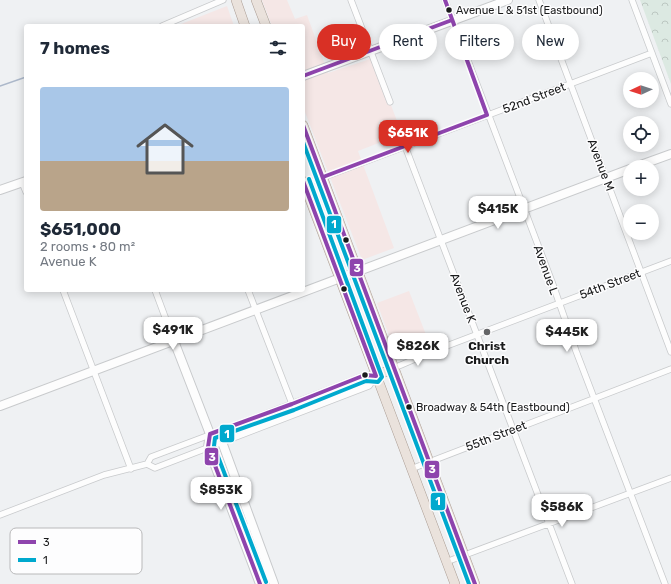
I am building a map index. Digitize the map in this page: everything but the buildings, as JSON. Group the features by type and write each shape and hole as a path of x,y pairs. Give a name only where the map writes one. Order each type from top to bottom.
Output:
{"main road":[{"path":"236,0 244,24"},
{"path":"256,0 265,24"},
{"path":"305,130 475,584"},
{"path":"305,188 455,584"},
{"path":"376,376 394,368"}],"street":[{"path":"167,24 223,0"},
{"path":"351,0 360,24"},
{"name":"Avenue L","path":"445,0 594,399 667,584"},
{"path":"371,51 508,0"},
{"name":"Avenue M","path":"539,0 671,352"},
{"path":"632,0 671,104"},
{"name":"52nd Street","path":"305,182 323,177 652,53"},
{"path":"371,54 390,102"},
{"path":"305,75 346,60"},
{"name":"Avenue K","path":"405,146 572,584"},
{"path":"655,160 671,154"},
{"path":"305,291 623,172"},
{"path":"0,191 24,182"},
{"name":"54th Street","path":"394,368 436,350 671,261"},
{"path":"64,292 131,469"},
{"path":"155,292 210,434 208,447 260,584"},
{"path":"249,292 296,414"},
{"path":"0,406 303,292"},
{"name":"55th Street","path":"411,469 671,369"},
{"path":"0,515 104,475 146,464 151,457 365,375 376,376 369,386 155,468 146,464"},
{"path":"210,434 222,442 274,584"},
{"path":"446,562 671,478"},
{"path":"240,531 252,526"},
{"path":"667,584 671,583"}],"shaded area":[{"path":"262,0 287,0 295,19 307,15 317,43 317,60 323,60 328,73 371,60 373,58 402,134 358,151 394,248 362,260 305,112 305,24 271,24"},
{"path":"227,6 233,24 181,24"},
{"path":"409,291 430,345 397,357 377,303"}],"green space":[{"path":"640,0 671,0 671,84"}],"waterway":[{"path":"0,86 24,78"}],"transit line":[{"name":"3","path":"323,177 487,115 445,0"},
{"name":"3","path":"305,75 452,20"},
{"name":"3","path":"305,130 475,584"},
{"name":"1","path":"305,147 469,584"},
{"name":"1","path":"266,582 214,446 215,438 294,410 366,381 378,382 382,377 309,179"},
{"name":"3","path":"260,584 208,447 210,434 365,375 376,376 305,186"}],"place":[{"name":"Avenue L & 51st (Eastbound)","path":"449,10"},
{"name":"Christ Church","path":"487,332"},
{"name":"Broadway & 54th (Eastbound)","path":"409,407"}]}
